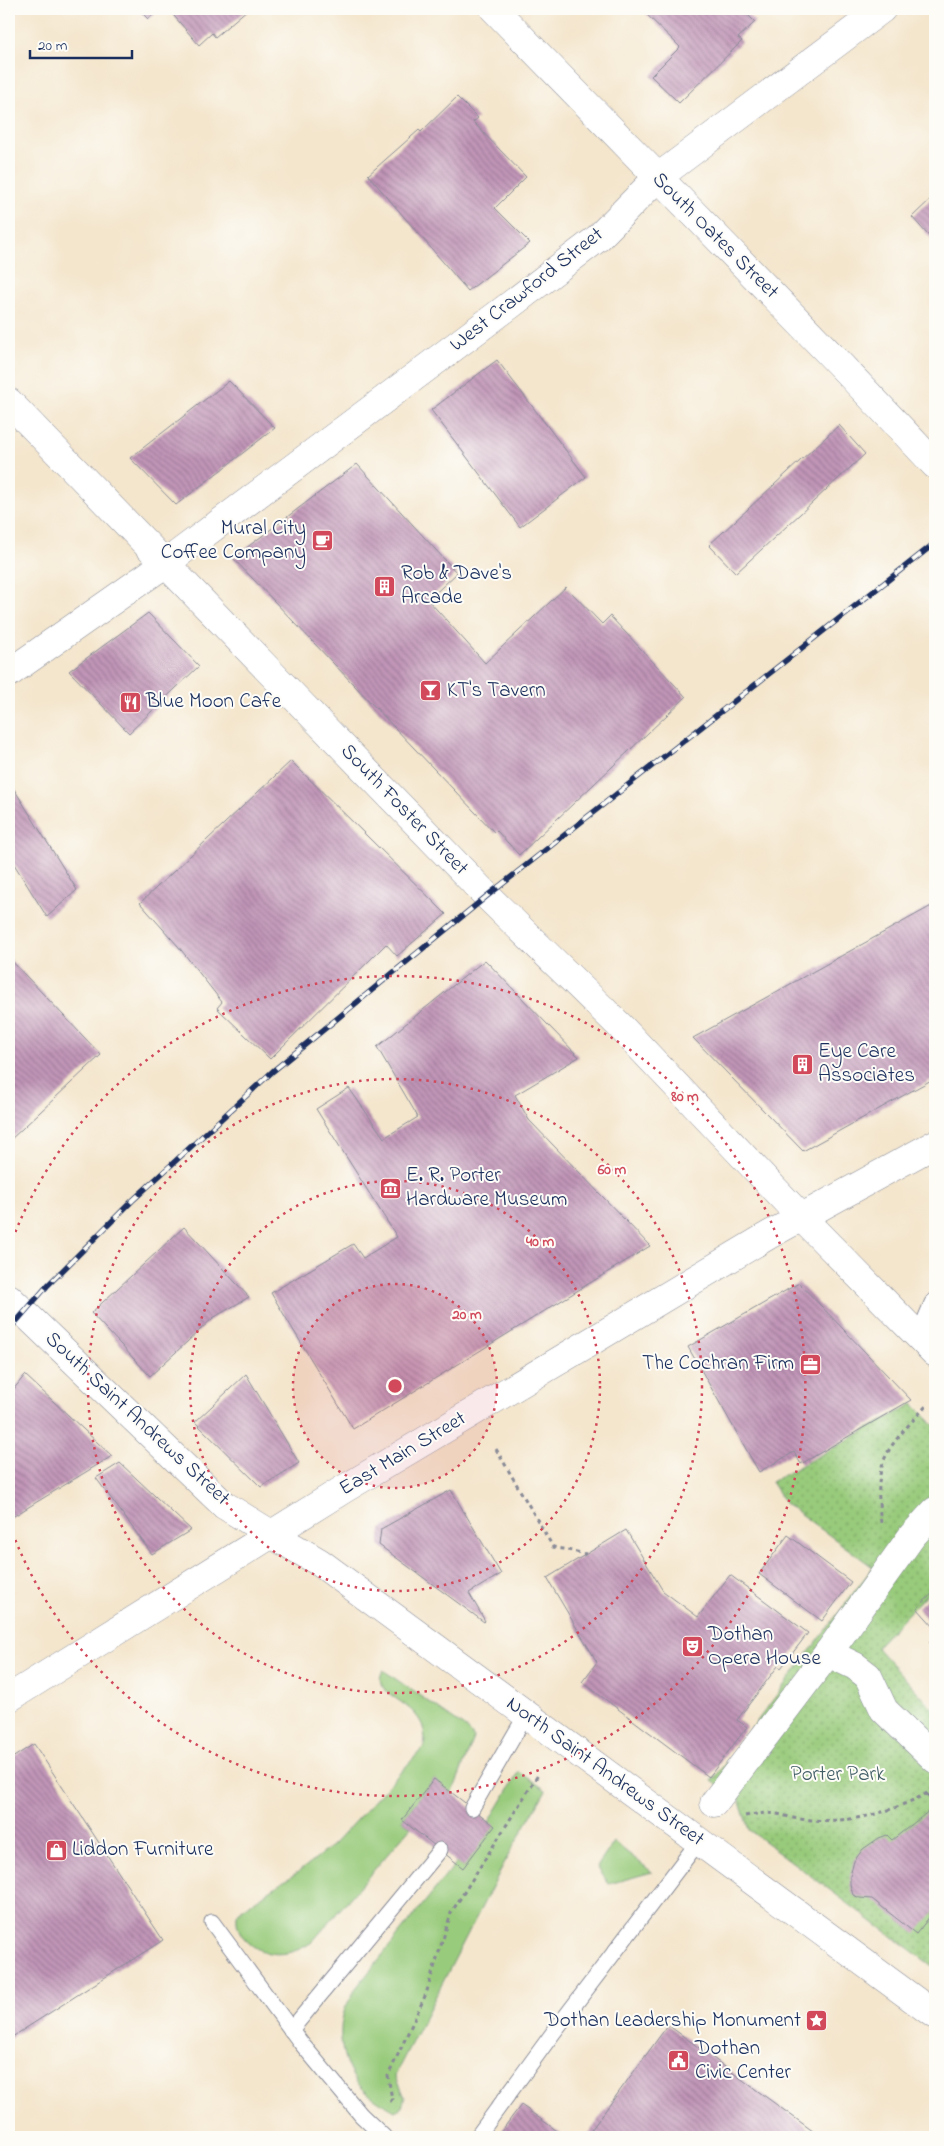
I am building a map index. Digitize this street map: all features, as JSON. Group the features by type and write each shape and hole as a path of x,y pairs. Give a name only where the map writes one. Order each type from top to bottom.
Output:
{"street":[{"name":"South Oates Street","path":"494,9 657,178 806,327 935,465"},
{"name":"West Crawford Street","path":"9,673 166,563 598,238 657,178 882,9"},
{"name":"South Foster Street","path":"9,402 487,896 619,1025 926,1345"},
{"name":"East Main Street","path":"9,1698 271,1534 802,1217 935,1144"},
{"name":"South Saint Andrews Street","path":"9,1298 224,1505 271,1534"},
{"path":"714,1803 828,1653 899,1553 935,1511"},
{"name":"North Saint Andrews Street","path":"271,1534 318,1562 935,2015"},
{"path":"828,1653 855,1666 868,1676 884,1710 935,1759"}],"lane":[{"path":"926,1345 932,1303 935,1300"},
{"path":"472,1808 526,1715"},
{"path":"477,2137 553,2032 699,1841"},
{"path":"291,2030 440,1850"},
{"path":"212,1922 291,2030 361,2115 384,2137"}],"path":[{"path":"899,1553 881,1523 878,1496 879,1478 883,1462 891,1445 927,1405"},
{"path":"496,1449 553,1547 586,1554"},
{"path":"390,2102 392,2099 388,2076 426,1994 451,1913 538,1775"},
{"path":"740,1816 775,1814 793,1819 842,1821 866,1818 887,1812 926,1794 935,1787"},
{"path":"926,1794 935,1800"}],"green space":[{"name":"Porter Park","path":"913,1404 935,1426 935,1585 876,1647 935,1711 935,1968 749,1830 739,1799 712,1781 873,1567 785,1503 771,1482"},
{"path":"383,1670 467,1729 474,1738 452,1794 434,1779 402,1820 411,1827 312,1942 287,1953 279,1954 262,1951 253,1946 242,1935 238,1929 237,1915 242,1909 301,1870 333,1845 424,1747 424,1731 419,1719 410,1709 383,1688 380,1680"},
{"path":"519,1772 546,1790 509,1854 395,2075 405,2097 402,2107 395,2111 376,2100 364,2090 349,2069 342,2049 341,2039 342,2018 345,2009 356,1988 489,1822"},
{"path":"614,1842 652,1872 609,1884 597,1867"}],"building":[{"path":"138,9 160,9 148,19"},
{"path":"168,9 248,9 215,37 212,33 199,45"},
{"path":"641,9 742,9 755,22 738,38 742,41 679,103 651,76 680,47"},
{"path":"457,97 478,118 473,122 526,177 495,208 530,243 468,291 368,175 419,130 421,132"},
{"path":"935,195 935,243 912,217"},
{"path":"497,360 586,477 520,527 431,410"},
{"path":"229,381 275,428 176,505 130,458"},
{"path":"839,425 865,454 736,573 709,545"},
{"path":"357,464 457,573 428,600 485,663 566,587 602,624 610,616 686,697 519,855 497,831 495,833 233,558"},
{"name":"Blue Moon Cafe","path":"148,613 199,666 129,733 69,671"},
{"path":"291,761 446,914 397,956 386,944 270,1059 217,1008 222,1002 178,946 140,903"},
{"path":"9,781 77,890 47,917 9,856"},
{"path":"935,904 935,1078 803,1151 693,1038"},
{"path":"9,958 101,1055 9,1141"},
{"path":"485,960 579,1057 515,1095 529,1120 650,1246 353,1429 271,1293 353,1244 363,1258 397,1237 316,1109 349,1088 384,1138 418,1117 377,1047"},
{"path":"184,1227 249,1297 213,1318 150,1376 91,1313"},
{"name":"The Cochran Firm","path":"799,1283 911,1400 801,1464 794,1452 759,1472 688,1347"},
{"path":"246,1374 299,1463 261,1487 195,1422"},
{"path":"25,1375 112,1456 9,1519 9,1395"},
{"path":"120,1463 191,1530 152,1554 96,1478"},
{"path":"451,1490 501,1574 469,1593 484,1622 379,1545 381,1529"},
{"name":"Dothan Opera House","path":"626,1530 663,1591 698,1617 730,1575 808,1633 781,1668 778,1666 737,1720 747,1727 709,1777 582,1682 597,1662 547,1578"},
{"path":"788,1535 851,1582 822,1621 759,1574"},
{"path":"935,1591 935,1628 917,1608"},
{"path":"935,1636 935,1648 929,1642"},
{"name":"Liddon Furniture","path":"34,1744 163,1940 9,2039 9,1760"},
{"path":"434,1779 495,1826 463,1868 402,1820"},
{"path":"929,1811 935,1822 935,1910 916,1934 872,1899 853,1895 850,1876 854,1861 863,1849 887,1835 892,1840"},
{"name":"Dothan Civic Center","path":"668,2025 766,2097 821,2137 586,2137"},
{"path":"521,2105 549,2125 565,2137 497,2137"}],"railway":[{"path":"9,1330 48,1285 132,1201 273,1071 487,896 935,543"}],"place":[{"name":"Mural City Coffee Company","path":"322,541"},
{"name":"Rob & Dave's Arcade","path":"385,586"},
{"name":"KT's Tavern","path":"431,691"},
{"name":"Blue Moon Cafe","path":"130,702"},
{"name":"Eye Care Associates","path":"802,1064"},
{"name":"E. R. Porter Hardware Museum","path":"390,1188"},
{"name":"The Cochran Firm","path":"810,1364"},
{"name":"Dothan Opera House","path":"692,1647"},
{"name":"Liddon Furniture","path":"56,1850"},
{"name":"Dothan Leadership Monument","path":"817,2021"},
{"name":"Dothan Civic Center","path":"679,2061"}]}
